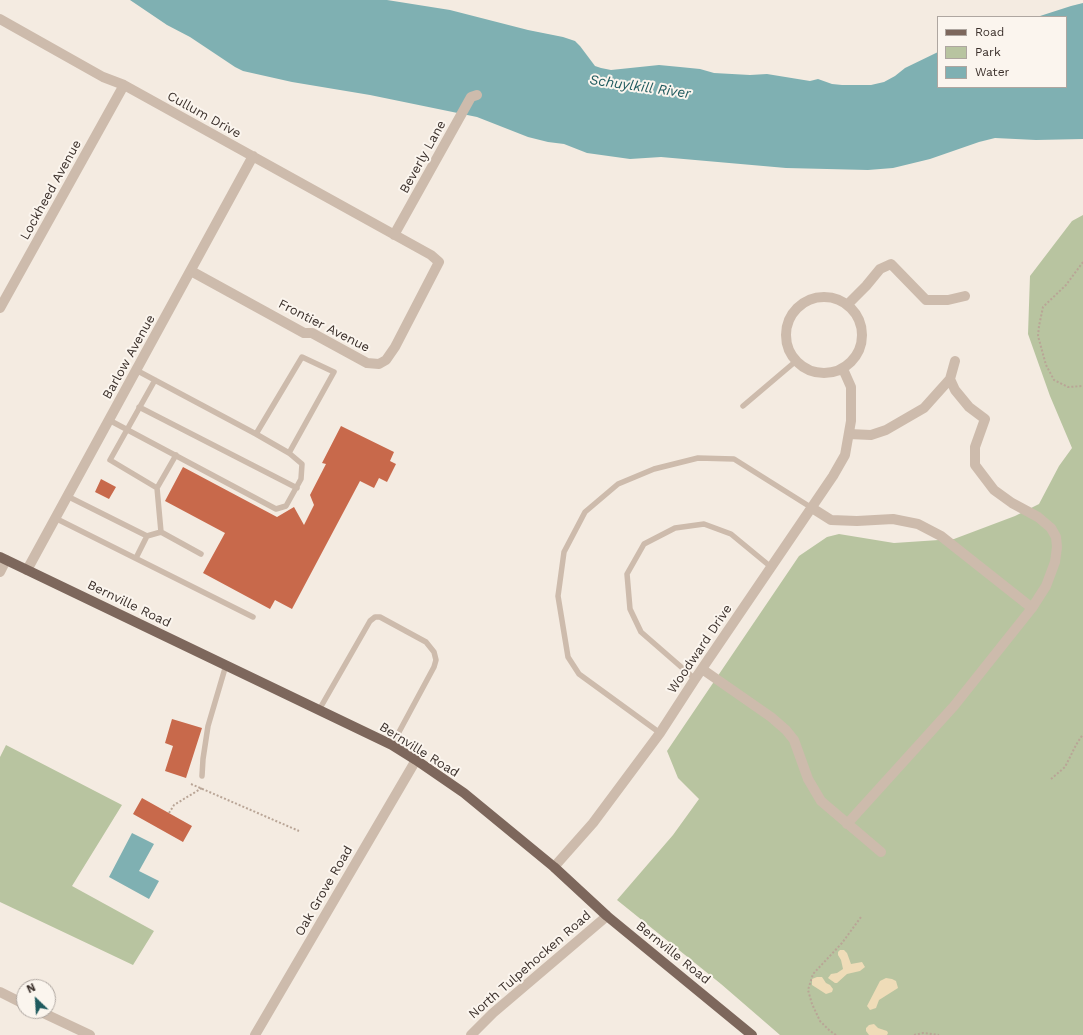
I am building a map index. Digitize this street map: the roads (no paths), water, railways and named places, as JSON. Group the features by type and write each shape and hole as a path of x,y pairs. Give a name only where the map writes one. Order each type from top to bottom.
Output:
{"main road":[{"name":"Bernville Road","path":"3,558 392,745 416,760 464,794 554,867 607,916 752,1035"}],"street":[{"name":"Cullum Drive","path":"0,19 103,77 124,85 394,235"},
{"name":"Lockheed Avenue","path":"0,308 124,85"},
{"name":"Beverly Lane","path":"394,235 472,97 477,95"},
{"name":"Barlow Avenue","path":"27,570 186,279 192,271 253,156"},
{"name":"Frontier Avenue","path":"192,271 304,333 312,333 367,364 379,364 386,360 395,347 439,262 431,255 394,235"},
{"path":"848,304 880,269 891,264 926,300 948,300 964,296"},
{"path":"819,297 834,298 848,304 858,316 863,330 862,345 855,359 843,369 829,374 814,373 800,366 790,355 785,340 786,325 793,311 805,302 819,297"},
{"path":"849,434 872,435 886,430 924,408 950,379 955,361"},
{"name":"Woodward Drive","path":"554,867 593,823 660,734 702,668 833,476 845,455 851,421 851,387 843,369"},
{"path":"847,824 954,706 1032,608 1046,586 1055,562 1057,547 1056,537 1052,528 1038,517 1012,503 994,490 975,465 975,447 984,419 969,407 955,390 950,379"},
{"path":"812,508 831,520 857,521 893,519 918,524 941,536 1032,608"},
{"path":"0,572 3,558"},
{"path":"702,668 771,717 786,730 794,740 808,780 821,801 881,852"},
{"name":"Oak Grove Road","path":"255,1035 416,760"},
{"name":"North Tulpehocken Road","path":"471,1035 493,1014 607,916"},
{"path":"0,992 16,1000"},
{"path":"56,1019 90,1035"}],"lane":[{"path":"256,434 302,357 334,372 289,453"},
{"path":"743,406 796,361"},
{"path":"109,420 276,509 286,506 297,488 301,479 302,464 289,453 136,370"},
{"path":"155,380 110,460 156,488"},
{"path":"140,407 297,488"},
{"path":"160,532 156,488 176,456"},
{"path":"660,734 579,674 568,657 558,596 564,552 585,512 618,484 654,469 698,458 734,459 812,508"},
{"path":"67,496 147,536 160,532 201,554"},
{"path":"55,518 253,617"},
{"path":"695,679 641,632 630,609 627,574 644,544 675,528 704,524 731,534 771,567"},
{"path":"136,558 147,536"},
{"path":"319,710 370,621 380,617 426,642 434,652 436,660 434,667 392,745"},
{"path":"202,776 208,726 226,665"}],"water":[{"name":"Schuylkill River","path":"130,0 387,0 450,10 528,30 563,37 575,41 595,66 611,70 659,65 700,69 714,73 750,75 767,74 810,81 818,79 832,84 871,85 884,82 905,68 937,52 937,88 1067,88 1067,16 1040,16 1083,3 1083,139 1036,140 995,138 930,159 893,168 868,170 786,168 661,157 630,159 587,153 564,144 528,137 477,117 370,95 292,82 243,71 190,37 167,25"},
{"path":"132,833 154,844 139,871 159,881 149,899 109,877"}]}
